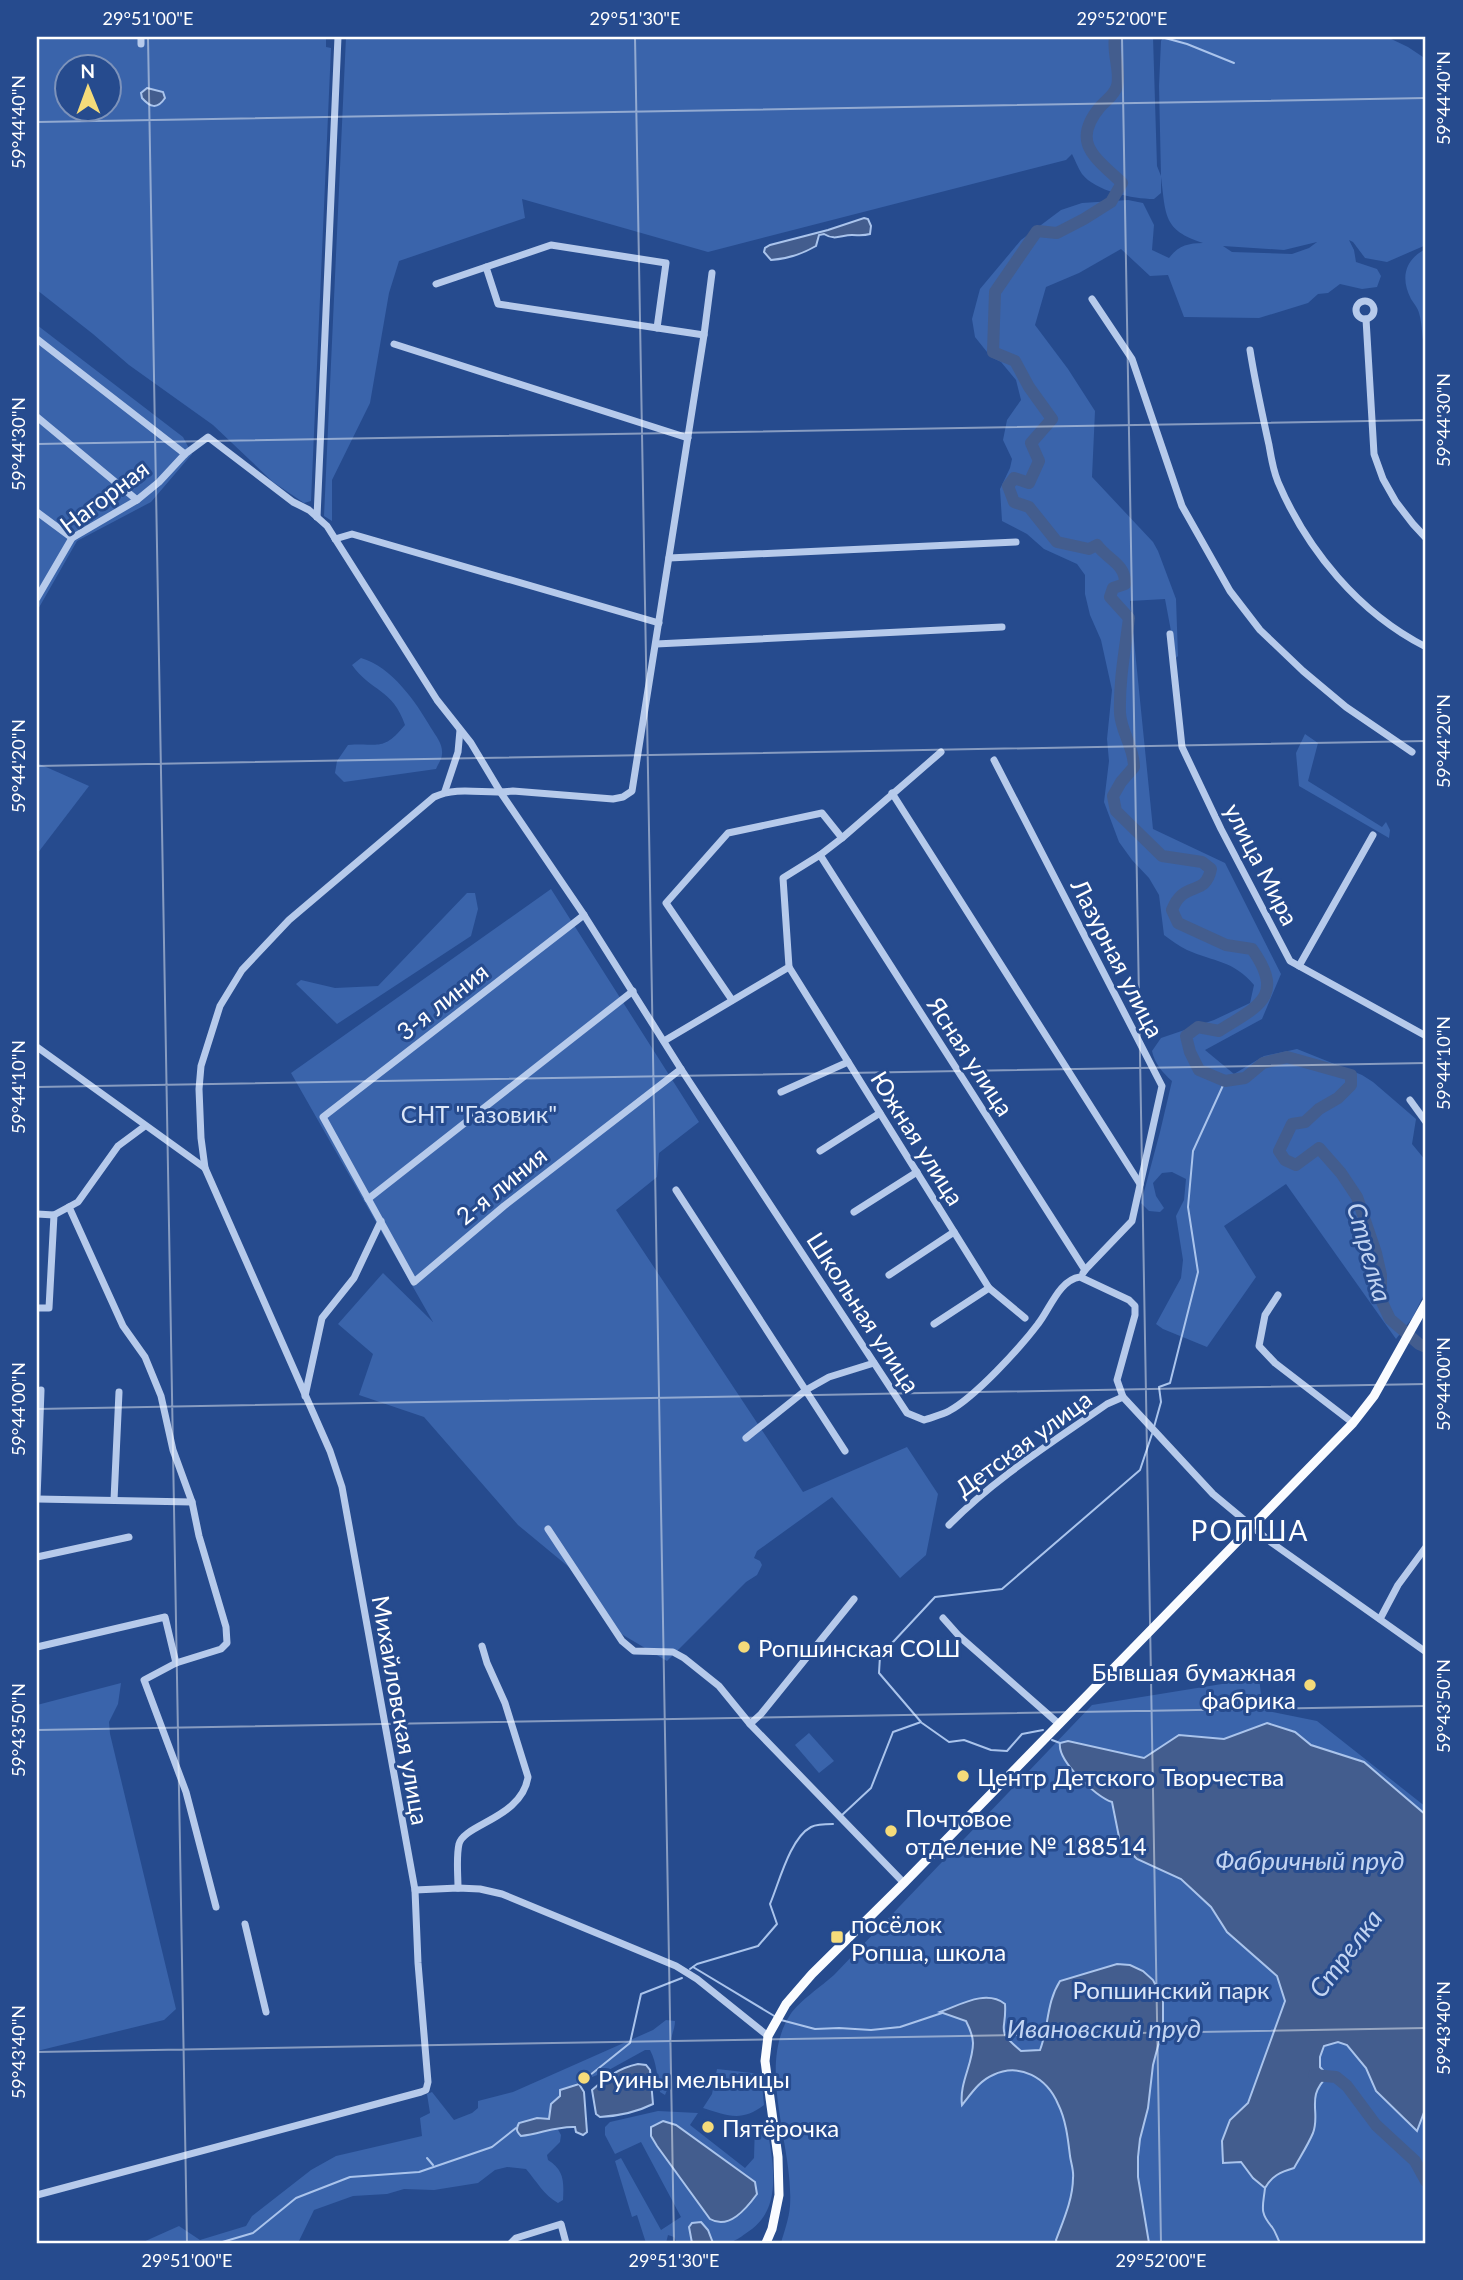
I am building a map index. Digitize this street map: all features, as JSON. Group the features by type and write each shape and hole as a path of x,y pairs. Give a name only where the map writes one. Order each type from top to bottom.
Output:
{"main road":[{"path":"766,2243 772,2229 779,2195 778,2157 765,2061 768,2036 786,2004 812,1974 1353,1423 1397,1359 1426,1303"}],"street":[{"path":"317,517 338,37"},
{"path":"436,284 551,245 666,263 657,328"},
{"path":"486,267 498,304 704,335"},
{"path":"205,1168 199,1089 201,1066 220,1006 243,970 289,920 434,797 445,791 501,793 513,790 613,799 632,791 712,273"},
{"path":"1092,299 1132,359 1182,506 1230,591 1260,630 1303,671 1346,707 1412,752"},
{"path":"1366,319 1374,454 1383,480 1396,502 1426,538"},
{"path":"37,339 184,454"},
{"path":"394,344 688,438"},
{"path":"1250,349 1277,480 1300,524 1330,570 1370,610 1426,647"},
{"path":"37,416 137,500"},
{"name":"Школьная улица","path":"208,437 327,526 437,700 471,743 501,793 584,915 681,1069 907,1413 924,1420 948,1412 986,1380 1038,1324 1062,1288 1082,1273"},
{"name":"Нагорная","path":"37,598 72,538 137,500 159,482 184,454 208,437"},
{"path":"37,512 72,538"},
{"path":"335,539 352,534 659,624"},
{"path":"669,558 1016,542"},
{"path":"656,644 1002,627"},
{"name":"улица Мира","path":"1170,634 1182,747 1221,829 1290,961 1426,1036"},
{"path":"445,791 458,752 460,730"},
{"path":"664,1041 789,967 783,878 842,838 941,752"},
{"name":"Лазурная улица","path":"994,760 1162,1086 1132,1222 1082,1273"},
{"path":"892,793 1140,1183"},
{"path":"732,1000 666,902 728,833 822,813 842,838"},
{"path":"1299,966 1373,835"},
{"name":"Ясная улица","path":"820,855 1082,1273"},
{"name":"3-я линия","path":"368,1199 323,1117 584,915"},
{"name":"Южная улица","path":"789,967 989,1288 1025,1318"},
{"path":"305,1396 322,1318 354,1278 381,1221 368,1199 633,991"},
{"path":"37,1047 205,1168"},
{"path":"781,1092 848,1062"},
{"name":"2-я линия","path":"381,1221 414,1282 504,1206 681,1069"},
{"path":"1410,1100 1426,1122"},
{"path":"820,1151 880,1113"},
{"path":"37,1214 54,1214 78,1202 118,1146 145,1126"},
{"name":"Михайловская улица","path":"37,2195 370,2107 426,2090 429,2081 418,1963 415,1890 342,1487 330,1451 205,1168"},
{"path":"854,1213 917,1172"},
{"path":"676,1190 845,1451"},
{"path":"69,1207 123,1326 145,1357 161,1396 173,1450 192,1502 199,1536 226,1627 227,1643 221,1649 176,1663 144,1680 186,1792 216,1907"},
{"path":"37,1308 49,1308 54,1214"},
{"path":"888,1275 954,1232"},
{"path":"1082,1273 1135,1306 1135,1315 1117,1380 1124,1397 1213,1494 1272,1543 1426,1652"},
{"path":"934,1324 989,1288"},
{"path":"1278,1295 1265,1315 1259,1346 1294,1379 1353,1423"},
{"path":"746,1438 806,1390 830,1377 874,1363"},
{"path":"41,1390 37,1499 192,1502"},
{"path":"114,1500 119,1392"},
{"name":"Детская улица","path":"949,1525 1000,1480 1107,1404 1124,1397"},
{"path":"548,1529 628,1648 634,1651 673,1653 684,1658 719,1686 750,1724 904,1883"},
{"path":"37,1558 129,1537"},
{"path":"1380,1619 1398,1585 1426,1547"},
{"path":"750,1724 854,1599"},
{"path":"37,1647 165,1617 176,1663"},
{"path":"943,1618 959,1636 1059,1724"},
{"path":"458,1888 459,1843 464,1835 506,1812 526,1786 527,1777 505,1703 486,1663 482,1646"},
{"path":"415,1890 480,1889 502,1894 676,1966 697,1979 768,2036"},
{"path":"245,1924 266,2012"},
{"path":"511,2243 516,2238 561,2224 566,2243"}],"green space":[{"path":"37,37 326,37 326,47 331,48 311,501 304,503 273,482 213,425 129,365 37,290"},
{"path":"346,37 1153,37 1157,166 1161,176 1159,86 1163,37 1387,37 1426,59 1426,245 1387,262 1365,258 1349,240 1356,262 1377,269 1381,276 1377,287 1362,289 1340,284 1328,293 1318,294 1308,303 1259,318 1184,317 1168,275 1150,276 1121,249 1079,273 1046,287 1035,325 1095,411 1092,477 1153,542 1176,599 1176,658 1165,599 1130,601 1153,829 1225,863 1281,974 1262,1019 1205,1050 1234,1074 1264,1056 1297,1049 1362,1075 1416,1119 1412,1144 1426,1161 1426,1290 1413,1317 1396,1339 1286,1184 1224,1226 1256,1277 1207,1347 1156,1324 1181,1278 1183,1260 1176,1216 1184,1200 1186,1179 1172,1172 1162,1173 1153,1183 1156,1196 1164,1208 1160,1212 1149,1211 1141,1203 1172,1081 1159,1068 1152,1051 1161,1038 1214,1020 1250,1003 1254,985 1231,966 1187,950 1164,935 1159,895 1149,878 1119,842 1104,802 1112,690 1101,640 1090,615 1085,594 1085,575 1077,564 1044,549 1027,534 1002,521 1000,489 1012,459 1003,440 1007,420 1021,400 1016,380 1001,362 991,357 975,337 972,319 980,289 1021,240 1061,210 1082,203 1128,200 1143,203 1154,225 1152,250 1169,258 1184,246 1203,243 1173,227 1166,212 1161,177 1161,193 1154,199 1125,196 1088,180 1072,154 1066,160 708,252 522,199 525,218 399,261 389,293 370,403 332,480 332,521 324,516","holes":["1317,242 1292,254 1232,252 1223,246 1284,250"]},
{"path":"1426,249 1426,351 1419,313 1411,299 1405,277 1413,258"},
{"path":"37,325 183,437 192,454 151,502 77,541 37,611"},
{"path":"361,658 393,677 418,707 441,747 442,756 436,769 344,782 335,773 337,761 348,745 385,743 405,725 388,697 352,665"},
{"path":"1305,734 1318,743 1308,781 1382,827 1386,822 1390,830 1389,838 1299,786 1296,753"},
{"path":"37,763 89,786 37,854"},
{"name":"СНТ \"Газовик\"","path":"551,889 699,1122 659,1153 657,1177 616,1210 803,1492 907,1447 938,1494 926,1555 900,1578 832,1497 757,1551 754,1558 762,1565 757,1575 746,1582 667,1661 618,1632 570,1568 518,1525 424,1417 359,1395 373,1354 338,1324 383,1273 433,1322 291,1073"},
{"path":"467,893 475,893 478,909 471,936 337,1024 296,984 301,980 335,988 378,986"},
{"name":"Ропшинский парк","path":"1259,1678 1263,1710 1317,1721 1426,1807 1426,2243 781,2243 788,2221 790,2183 776,2083 776,2059 780,2036 794,2010 834,1975 1092,1705"},
{"path":"121,1683 118,1704 109,1722 110,1734 176,2009 164,2020 37,2051 37,1705"},
{"path":"809,1733 834,1761 819,1773 795,1745"},
{"path":"666,2020 675,2021 670,2044 669,2082 665,2095 660,2092 650,2050 645,2050 607,2071 560,2090 560,2096 551,2104 549,2120 537,2118 527,2121 550,2130 557,2128 561,2135 560,2142 547,2155 562,2177 563,2200 558,2203 526,2169 507,2167 495,2170 478,2183 434,2190 404,2189 387,2194 353,2196 314,2210 298,2243 141,2243 179,2226 200,2240 246,2226 252,2216 311,2170 336,2156 422,2136 420,2118 430,2113 427,2094 432,2092 454,2120 472,2113 478,2108 478,2101 513,2092 653,2030"},
{"path":"717,2069 761,2074 764,2105 742,2116 703,2108 712,2094"},
{"path":"658,2111 698,2113 690,2125 745,2168 754,2158 755,2123 766,2122 773,2180 769,2207 762,2219 752,2229 730,2242 713,2243 705,2226 690,2234 692,2243 677,2243 674,2237 668,2235 666,2243 646,2243 637,2215 632,2217 615,2161 621,2158 661,2230 681,2217 641,2142 615,2154 605,2135 605,2127 610,2122","holes":["676,2125 755,2182 750,2202 742,2213 732,2220 721,2222 710,2219 651,2136"]}],"water":[{"path":"147,88 163,92 165,98 156,106 151,105 142,98 141,93"},
{"path":"868,219 871,226 870,234 835,237 819,235 816,246 783,259 771,260 764,252 770,245"},
{"name":"Фабричный пруд","path":"1267,1723 1295,1732 1311,1745 1364,1762 1426,1815 1426,2107 1417,2131 1376,2091 1366,2068 1347,2045 1338,2042 1324,2046 1320,2067 1328,2076 1315,2098 1313,2133 1294,2168 1277,2175 1265,2188 1241,2162 1223,2163 1222,2141 1230,2120 1248,2103 1285,2001 1277,1976 1227,1932 1211,1907 1181,1879 1137,1859 1120,1842 1112,1802 1097,1793 1071,1768 1060,1743 1068,1741 1144,1758 1179,1735 1224,1739"},
{"name":"Ивановский пруд","path":"1117,1964 1130,1965 1143,1971 1153,1980 1163,1999 1163,2027 1153,2065 1138,2157 1138,2177 1149,2243 1057,2243 1073,2186 1066,2130 1058,2104 1040,2080 1013,2070 988,2078 962,2105 962,2089 972,2051 972,2037 966,2021 940,2012 981,1998 998,2000 1005,2004 1004,2030 1007,2038 1021,2051 1040,2050 1052,1998 1060,1981"},
{"path":"638,2064 646,2065 650,2070 653,2104 620,2115 600,2117 596,2114 592,2090 614,2074"},
{"path":"579,2084 584,2092 587,2132 583,2135 576,2132 575,2127 568,2127 521,2136 519,2134 519,2123 537,2118 549,2119 551,2104 560,2096 560,2090"},
{"path":"663,2121 676,2125 755,2182 757,2194 748,2206 730,2220 717,2222 710,2219 651,2136 651,2127"},
{"path":"701,2222 708,2230 713,2243 692,2243 689,2227 692,2223"}],"waterway":[{"name":"Стрелка","path":"1115,37 1117,86 1091,120 1087,140 1096,157 1122,183 1111,202 1084,219 1057,233 1037,231 995,292 993,352 1015,361 1029,387 1052,419 1031,443 1039,461 1029,483 1014,478 1008,486 1014,502 1029,507 1057,542 1089,549 1097,545 1123,572 1125,584 1113,588 1110,597 1129,618 1121,677 1120,713 1134,767 1113,796 1116,811 1162,856 1202,862 1211,869 1204,883 1188,891 1177,901 1172,910 1178,923 1226,945 1252,949 1267,979 1267,989 1256,1007 1219,1031 1198,1027 1186,1036 1190,1052 1199,1070 1225,1081 1245,1078 1263,1063 1287,1057 1351,1075 1351,1085 1338,1098 1319,1109 1305,1122 1292,1124 1279,1151 1285,1160 1296,1165 1319,1148 1341,1173 1357,1197 1376,1253 1381,1275 1381,1300 1390,1319 1426,1347"},
{"path":"1145,37 1152,37"},
{"path":"1165,38 1234,63"},
{"path":"1154,1427 1161,1402 1159,1387 1170,1383 1198,1272 1188,1207 1193,1151 1225,1081"},
{"path":"842,1815 871,1788 893,1732 921,1722 879,1673 880,1656 935,1597 1002,1589 1140,1470 1152,1434"},
{"path":"922,1723 949,1742 964,1740 991,1750 1007,1751 1022,1734 1043,1730"},
{"path":"1052,1740 1060,1743"},
{"path":"690,1969 697,1964 758,1946 777,1924 770,1904 797,1841 811,1827 833,1824"},
{"path":"693,1967 776,2017"},
{"path":"579,2084 630,2043 641,1994 682,1978"},
{"path":"781,2020 815,2029 871,2030 900,2027 942,2013"},
{"name":"Стрелка","path":"1314,2075 1336,2077 1347,2086 1376,2125 1415,2161 1426,2181"},
{"path":"219,2243 253,2233 296,2198 350,2177 419,2172 492,2147 516,2128"},
{"path":"427,2158 433,2165"},
{"path":"1265,2188 1264,2213 1280,2243"}],"place":[{"name":"Ропшинская СОШ","path":"744,1647"},
{"name":"Бывшая бумажная фабрика","path":"1310,1685"},
{"name":"Центр Детского Творчества","path":"963,1776"},
{"name":"Почтовое отделение № 188514","path":"891,1831"},
{"name":"посёлок Ропша, школа","path":"837,1937"},
{"name":"Руины мельницы","path":"584,2078"},
{"name":"Пятёрочка","path":"708,2127"}],"district":[{"name":"РОПША","path":"1250,1530"}]}
